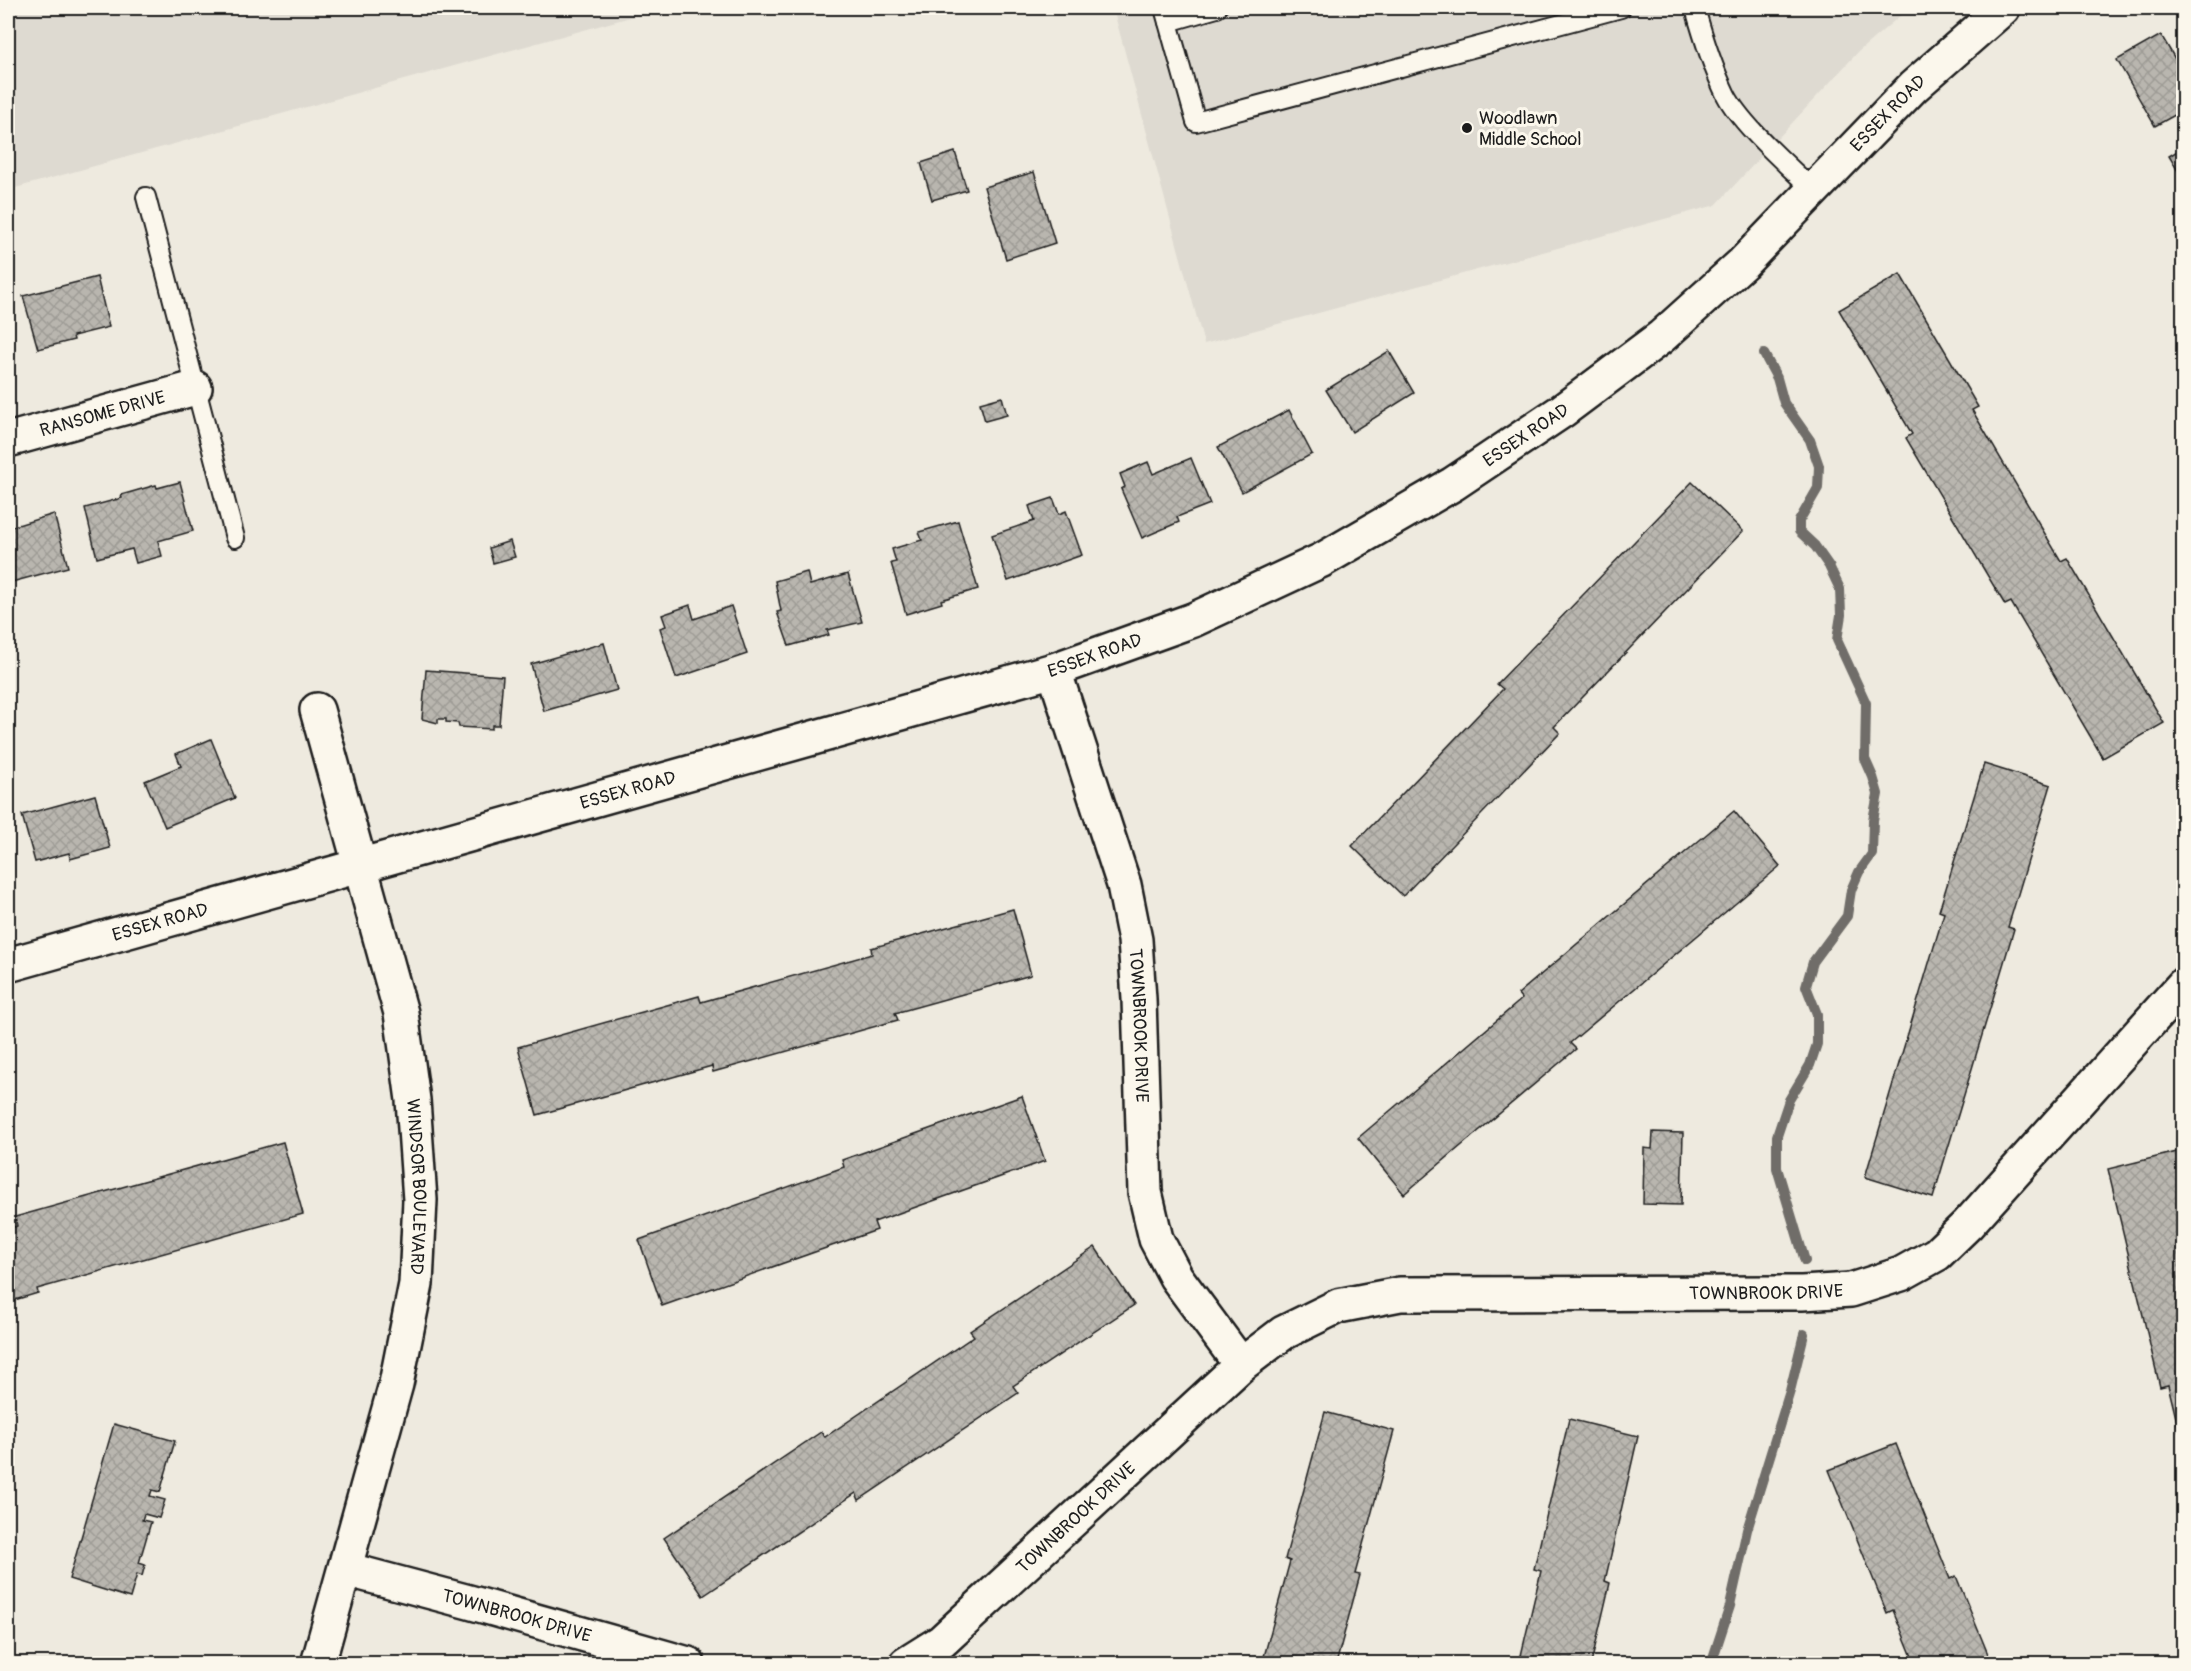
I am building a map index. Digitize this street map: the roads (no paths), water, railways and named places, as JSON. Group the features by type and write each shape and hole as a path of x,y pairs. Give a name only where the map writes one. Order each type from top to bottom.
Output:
{"street":[{"name":"ESSEX ROAD","path":"8,965 1054,670 1193,620 1311,565 1453,484 1562,411 1661,337 1743,263 1913,87 2003,8"},
{"name":"RANSOME DRIVE","path":"8,440 195,388"},
{"name":"TOWNBROOK DRIVE","path":"1054,670 1124,885 1135,940 1145,1192 1156,1239 1176,1277 1241,1365"},
{"name":"WINDSOR BOULEVARD","path":"317,710 401,1013 413,1100 420,1200 416,1284 398,1373 318,1664"},
{"name":"TOWNBROOK DRIVE","path":"906,1664 941,1642 1241,1365 1282,1333 1338,1306 1400,1294 1802,1293 1851,1290 1901,1274 1937,1254 1968,1224 2184,984"},
{"name":"TOWNBROOK DRIVE","path":"345,1569 688,1664"}],"lane":[{"path":"1217,8 1166,15 1196,122 1621,8"},
{"path":"1695,8 1704,40 1727,97 1751,128 1814,191"},
{"path":"146,197 235,538"}],"waterway":[{"path":"1764,354 1777,378 1784,403 1810,440 1819,466 1818,488 1799,521 1799,531 1815,546 1829,566 1840,589 1841,615 1837,640 1866,703 1865,759 1878,794 1873,820 1872,854 1859,872 1851,890 1847,916 1813,962 1806,986 1817,1014 1817,1044 1810,1065 1789,1100 1777,1136 1777,1168 1805,1261"},
{"path":"1711,1664 1730,1606 1747,1530 1790,1391 1804,1334"}],"place":[{"name":"Woodlawn Middle School","path":"1467,128"}]}
